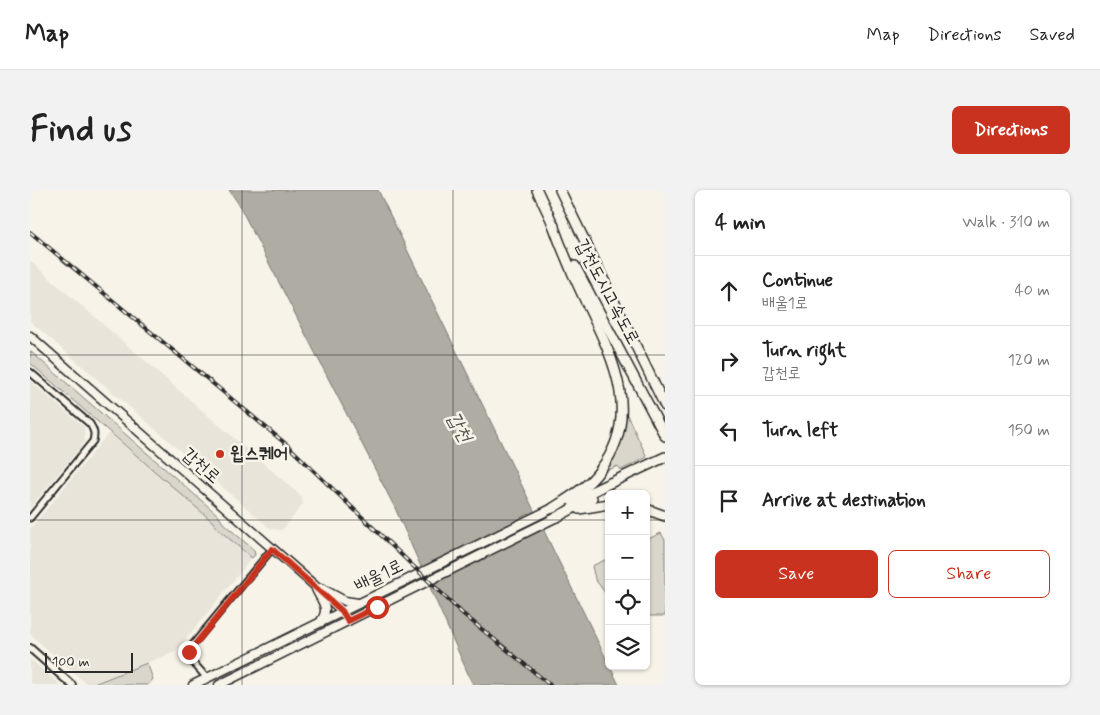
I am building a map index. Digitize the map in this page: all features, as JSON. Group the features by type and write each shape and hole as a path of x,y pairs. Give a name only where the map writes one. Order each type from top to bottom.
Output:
{"highway":[{"name":"갑천도시고속도로","path":"560,190 665,405"},
{"name":"갑천도시고속도로","path":"537,191 665,436"},
{"path":"552,222 565,257 612,359 621,390 622,405 620,427 608,458 600,471 555,512"},
{"path":"555,512 665,457"},
{"path":"555,512 665,462"},
{"path":"555,512 605,505"},
{"path":"650,510 665,516"}],"main road":[{"name":"갑천로","path":"30,336 314,585 342,611 348,621"},
{"name":"배울1로","path":"192,685 358,603 555,512"},
{"name":"배울1로","path":"218,685 377,607 555,512"},
{"path":"314,585 345,601 358,603"},
{"path":"314,585 325,607 326,615 321,622"}],"street":[{"path":"30,372 90,424 95,436 30,518"},
{"path":"207,678 189,658 190,648 272,549"},
{"path":"30,648 72,685"}],"shaded area":[{"path":"30,261 301,496 303,504 282,530 271,529 30,321"},
{"path":"30,351 218,515 223,523 254,550 255,555 252,558 218,529 212,521 30,363"},
{"path":"30,381 84,427 85,442 30,508"},
{"path":"626,413 647,457 621,470 618,466 603,472 621,438"},
{"path":"109,433 212,521 218,529 252,558 175,652 88,685 30,634 30,529"},
{"path":"661,533 665,540 665,616 650,616 650,538"},
{"path":"605,560 605,593 595,579 592,566"},
{"path":"30,659 48,674 61,685 30,685"},
{"path":"147,663 153,679 148,685 91,685"}],"water":[{"name":"갑천","path":"229,190 378,190 605,656 605,670 612,670 619,685 473,685 395,508 238,203"}],"railway":[{"path":"30,232 286,444 462,613 550,685"}],"place":[{"name":"윕스퀘어","path":"220,454"}],"route":[{"path":"189,652 190,648 272,549 342,611 348,621 377,607"}]}
